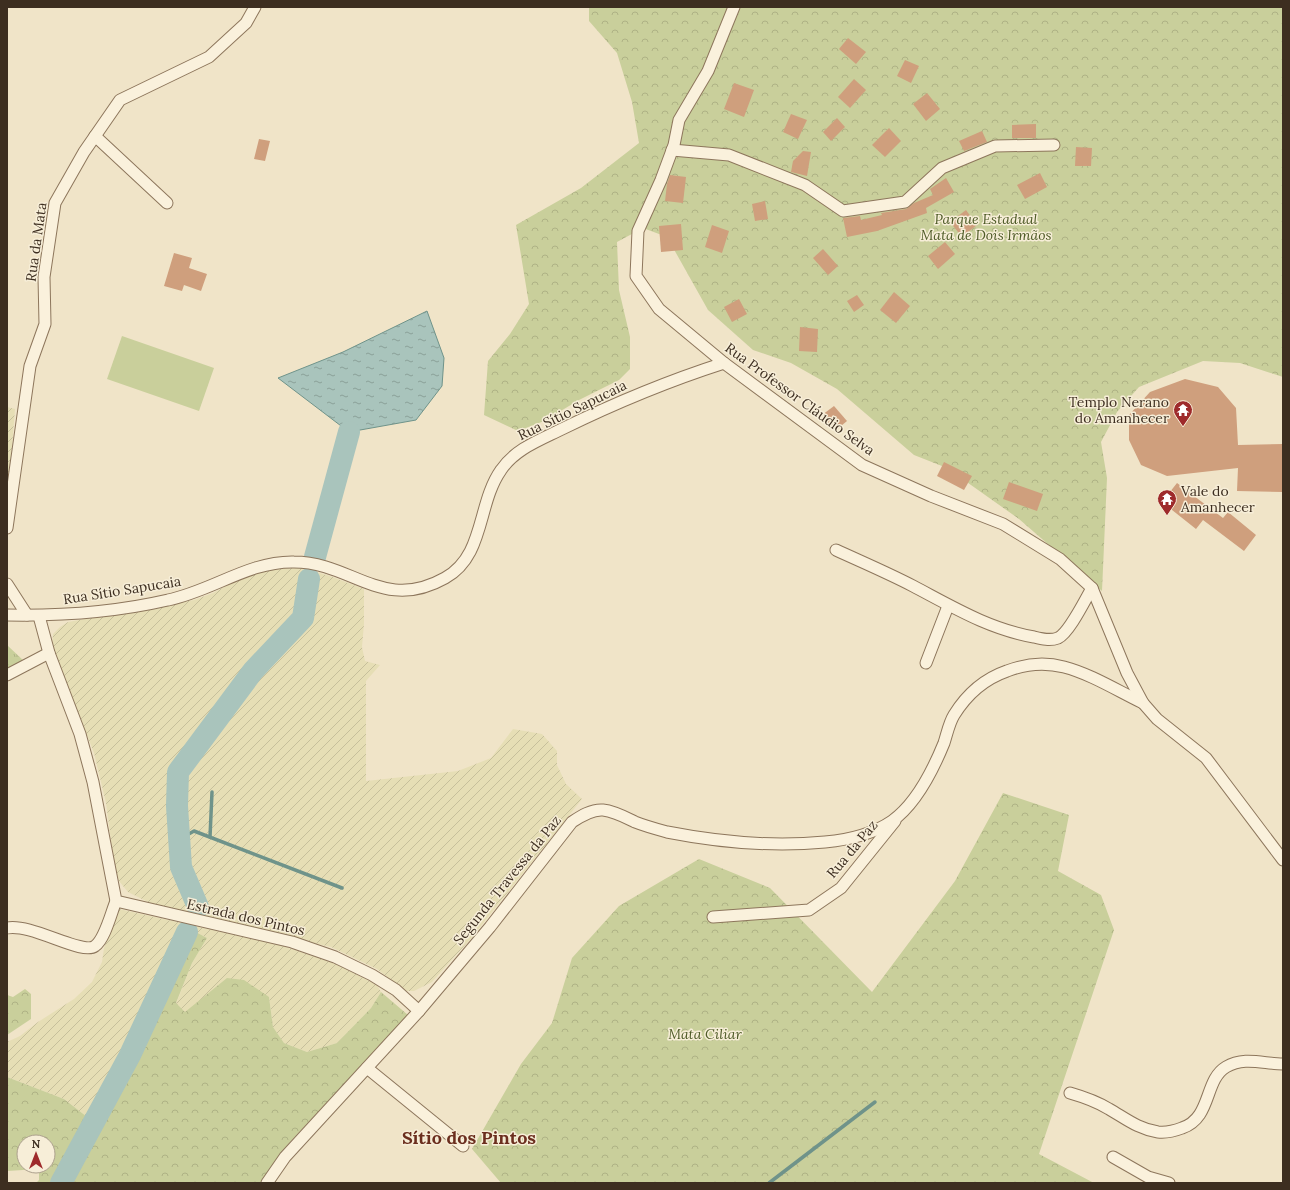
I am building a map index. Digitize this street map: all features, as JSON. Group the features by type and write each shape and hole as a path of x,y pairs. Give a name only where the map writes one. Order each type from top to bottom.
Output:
{"street":[{"name":"Rua da Mata","path":"7,528 30,366 45,324 44,277 55,203 95,136 120,100 209,57 246,23 255,7"},
{"name":"Rua Professor Cláudio Selva","path":"734,7 708,71 679,120 672,150 661,180 638,231 636,276 659,309 724,363 862,465 931,496 1003,524 1060,559 1092,588 1127,673 1144,704 1156,719 1206,758 1283,860"},
{"path":"95,136 167,203"},
{"path":"672,150 729,155 805,185 843,211 905,202 942,168 995,146 1054,145"},
{"name":"Rua Sítio Sapucaia","path":"39,616 81,613 168,600 204,589 244,571 274,563 296,561 324,566 386,590 409,591 429,587 448,577 462,566 473,547 493,483 502,468 513,456 576,422 644,392 724,363"},
{"path":"836,550 913,586 948,606 993,626 1021,635 1046,640 1057,638 1066,631 1092,588"},
{"path":"7,584 27,615"},
{"path":"926,663 948,606"},
{"path":"7,615 39,616 49,653 76,721 94,782 116,901 101,939 95,947 87,949 78,947 38,931 23,928 7,928"},
{"path":"7,675 49,653"},
{"name":"Segunda Travessa da Paz","path":"419,1011 490,928 572,822 588,812 603,810 666,832 730,841 782,844 825,842 851,838 871,832 892,821 912,801 943,744 953,716 969,694 995,675 1017,667 1040,664 1063,667 1079,672 1144,704"},
{"name":"Rua da Paz","path":"713,917 809,910 841,888 912,801"},
{"name":"Estrada dos Pintos","path":"116,901 292,942 335,957 372,975 396,990 419,1011"},
{"path":"267,1183 285,1157 419,1011"},
{"path":"1070,1093 1093,1100 1143,1128 1159,1132 1174,1131 1189,1126 1199,1116 1218,1076 1226,1067 1241,1061 1283,1064"},
{"path":"368,1068 463,1146"},
{"path":"1113,1157 1148,1177 1169,1183"}],"shaded area":[{"path":"7,407 15,409 7,509"},
{"path":"295,566 330,576 364,589 364,624 362,647 365,661 380,665 366,681 366,781 458,771 491,758 513,729 542,734 557,751 557,765 566,784 582,799 473,936 432,982 414,991 406,991 377,969 331,947 183,912 150,903 128,892 119,881 114,864 106,803 94,753 52,646 53,634 68,622 194,600 213,593 239,579 270,568"},
{"path":"119,909 280,945 336,964 377,985 381,992 371,1008 337,1043 307,1052 284,1043 273,1027 269,997 185,1012 176,1004 192,963 207,938 194,931 185,929 132,1042 91,1120 64,1099 7,1077 7,1042 20,1036 38,1022 74,999 92,982 102,962 104,948"}],"green space":[{"name":"Parque Estadual Mata de Dois Irmãos","path":"589,7 1283,7 1283,377 1240,363 1203,361 1139,387 1117,412 1101,442 1107,478 1102,591 1019,519 947,468 914,455 837,389 791,363 753,350 708,310 667,237 643,228 617,242 619,290 630,337 630,369 619,380 579,400 544,421 518,431 484,415 488,361 510,334 529,304 516,225 581,188 639,143 632,102 617,53 589,21"},
{"path":"122,336 214,368 199,411 107,379"},
{"path":"7,645 25,662 7,672"},
{"name":"Mata Ciliar","path":"1003,793 1069,815 1058,871 1101,895 1114,930 1039,1154 1094,1183 501,1183 472,1149 521,1064 552,1023 572,958 619,906 699,859 770,888 872,992 955,881"},
{"path":"185,928 194,931 190,943 132,1059 64,1183 58,1183 132,1042"},
{"path":"194,931 207,938 192,963 176,1003 185,1012 227,978 244,980 269,997 273,1027 284,1043 307,1052 337,1043 371,1008 381,992 408,1015 290,1142 261,1183 64,1183 132,1059 190,943"},
{"path":"25,989 31,994 31,1019 7,1035 7,995 13,997"},
{"path":"7,1077 64,1099 91,1120 58,1183 36,1183 39,1180 39,1174 56,1174 56,1134 16,1134 16,1170 7,1171"}],"water":[{"path":"427,311 444,358 442,386 416,420 349,432 278,378 343,352"}],"building":[{"path":"848,38 866,52 856,64 839,49"},
{"path":"905,60 919,66 911,83 897,76"},
{"path":"854,79 866,90 850,108 838,97"},
{"path":"734,83 754,90 744,117 724,109"},
{"path":"927,93 940,109 926,121 913,104"},
{"path":"791,114 807,120 798,139 783,132"},
{"path":"837,118 845,127 831,141 823,132"},
{"path":"1036,124 1036,138 1012,138 1012,125"},
{"path":"889,128 901,141 885,157 872,145"},
{"path":"982,131 987,142 964,151 959,141"},
{"path":"259,139 270,141 265,161 254,159"},
{"path":"1076,147 1092,148 1091,166 1075,166"},
{"path":"803,151 811,152 807,176 791,172 793,161"},
{"path":"1040,173 1047,187 1025,199 1017,185"},
{"path":"670,175 686,177 683,203 665,201 667,184"},
{"path":"946,178 954,192 926,208 927,213 877,231 847,237 843,218 860,216 861,220 882,215 881,213 906,209 914,203 933,195 930,189"},
{"path":"765,201 768,219 755,221 752,204"},
{"path":"966,210 977,225 962,237 950,222"},
{"path":"681,224 683,250 661,252 659,226"},
{"path":"712,225 729,231 722,253 705,247"},
{"path":"945,242 955,254 938,269 928,256"},
{"path":"823,249 838,266 828,275 813,258"},
{"path":"174,253 192,258 189,268 207,274 201,291 184,285 182,291 164,286"},
{"path":"894,292 910,306 896,323 880,310"},
{"path":"857,295 864,305 854,312 847,301"},
{"path":"739,299 747,314 732,322 724,307"},
{"path":"800,327 818,329 817,352 799,351"},
{"name":"Templo Nerano do Amanhecer","path":"1185,379 1218,387 1236,408 1238,445 1283,444 1283,492 1237,491 1238,468 1167,476 1141,465 1129,440 1129,415 1150,392"},
{"path":"834,406 847,421 835,431 822,415"},
{"path":"944,462 972,476 964,490 937,476"},
{"path":"1009,482 1043,494 1037,511 1003,499"},
{"path":"1177,483 1223,518 1228,512 1256,535 1244,551 1203,520 1196,529 1162,502"}],"waterway":[{"path":"315,557 349,432"},
{"path":"198,907 181,867 177,806 178,772 253,671 303,618 309,579"},
{"path":"210,837 212,792"},
{"path":"180,839 194,831 342,888"},
{"path":"61,1183 130,1055 187,932"},
{"path":"769,1183 875,1102"}],"place":[{"name":"Templo Nerano do Amanhecer","path":"1183,427"},
{"name":"Vale do Amanhecer","path":"1167,516"}],"district":[{"name":"Sítio dos Pintos","path":"469,1137"}]}
